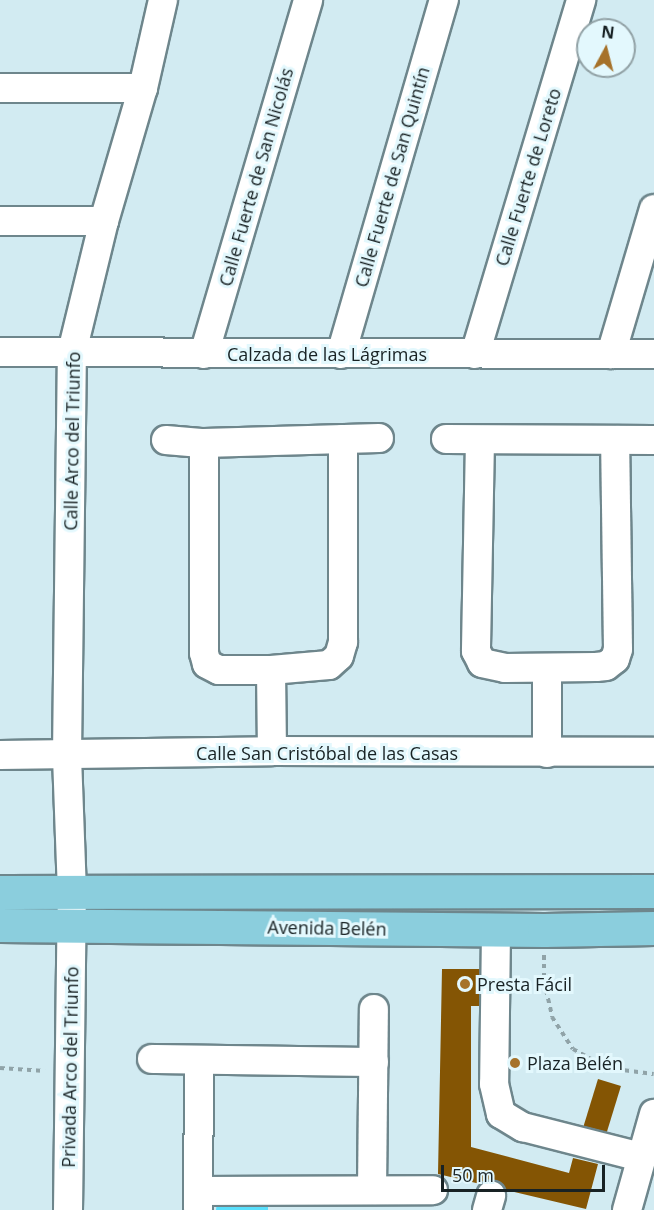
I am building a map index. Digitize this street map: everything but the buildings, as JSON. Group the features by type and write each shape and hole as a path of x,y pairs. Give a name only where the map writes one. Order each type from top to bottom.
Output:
{"main road":[{"name":"Avenida Belén","path":"0,925 72,908 654,891"},
{"name":"Avenida Belén","path":"0,892 72,908 496,930 654,928"}],"street":[{"name":"Calle Arco del Triunfo","path":"72,908 67,755 72,352 104,221 143,88 163,0"},
{"name":"Calle Fuerte de San Nicolás","path":"204,354 308,0"},
{"name":"Calle Fuerte de San Quintín","path":"340,354 444,0"},
{"name":"Calle Fuerte de Loreto","path":"475,354 581,0"},
{"path":"0,88 143,88"},
{"path":"611,354 654,209"},
{"path":"0,221 104,221"},
{"name":"Calzada de las Lágrimas","path":"0,352 654,354"},
{"path":"166,440 204,442 379,438"},
{"path":"204,442 204,653 207,664 219,670 271,670 329,665 339,656 343,642 343,439"},
{"path":"446,439 654,441"},
{"path":"480,440 476,634 478,660 494,667 547,668 606,666 615,659 618,649 615,440"},
{"path":"547,668 547,753"},
{"path":"271,670 272,751"},
{"name":"Calle San Cristóbal de las Casas","path":"0,755 272,751 654,752"},
{"path":"0,912 72,908 419,900 505,906 654,906"},
{"path":"0,902 72,908 654,914"},
{"name":"Privada Arco del Triunfo","path":"68,1210 72,908"},
{"path":"496,930 494,1084 501,1114 523,1127 641,1157"},
{"path":"372,1190 374,1009"},
{"path":"152,1059 374,1062"},
{"path":"200,1061 198,1201 372,1190 433,1190"},
{"path":"627,1210 654,1114"}],"path":[{"path":"544,930 544,981 552,1017 573,1049 607,1068 654,1074"},
{"path":"0,1068 70,1073"}],"shaded area":[{"path":"217,1202 268,1203 268,1210 216,1210"}],"place":[{"name":"Presta Fácil","path":"465,984"},
{"name":"Plaza Belén","path":"515,1063"}]}
